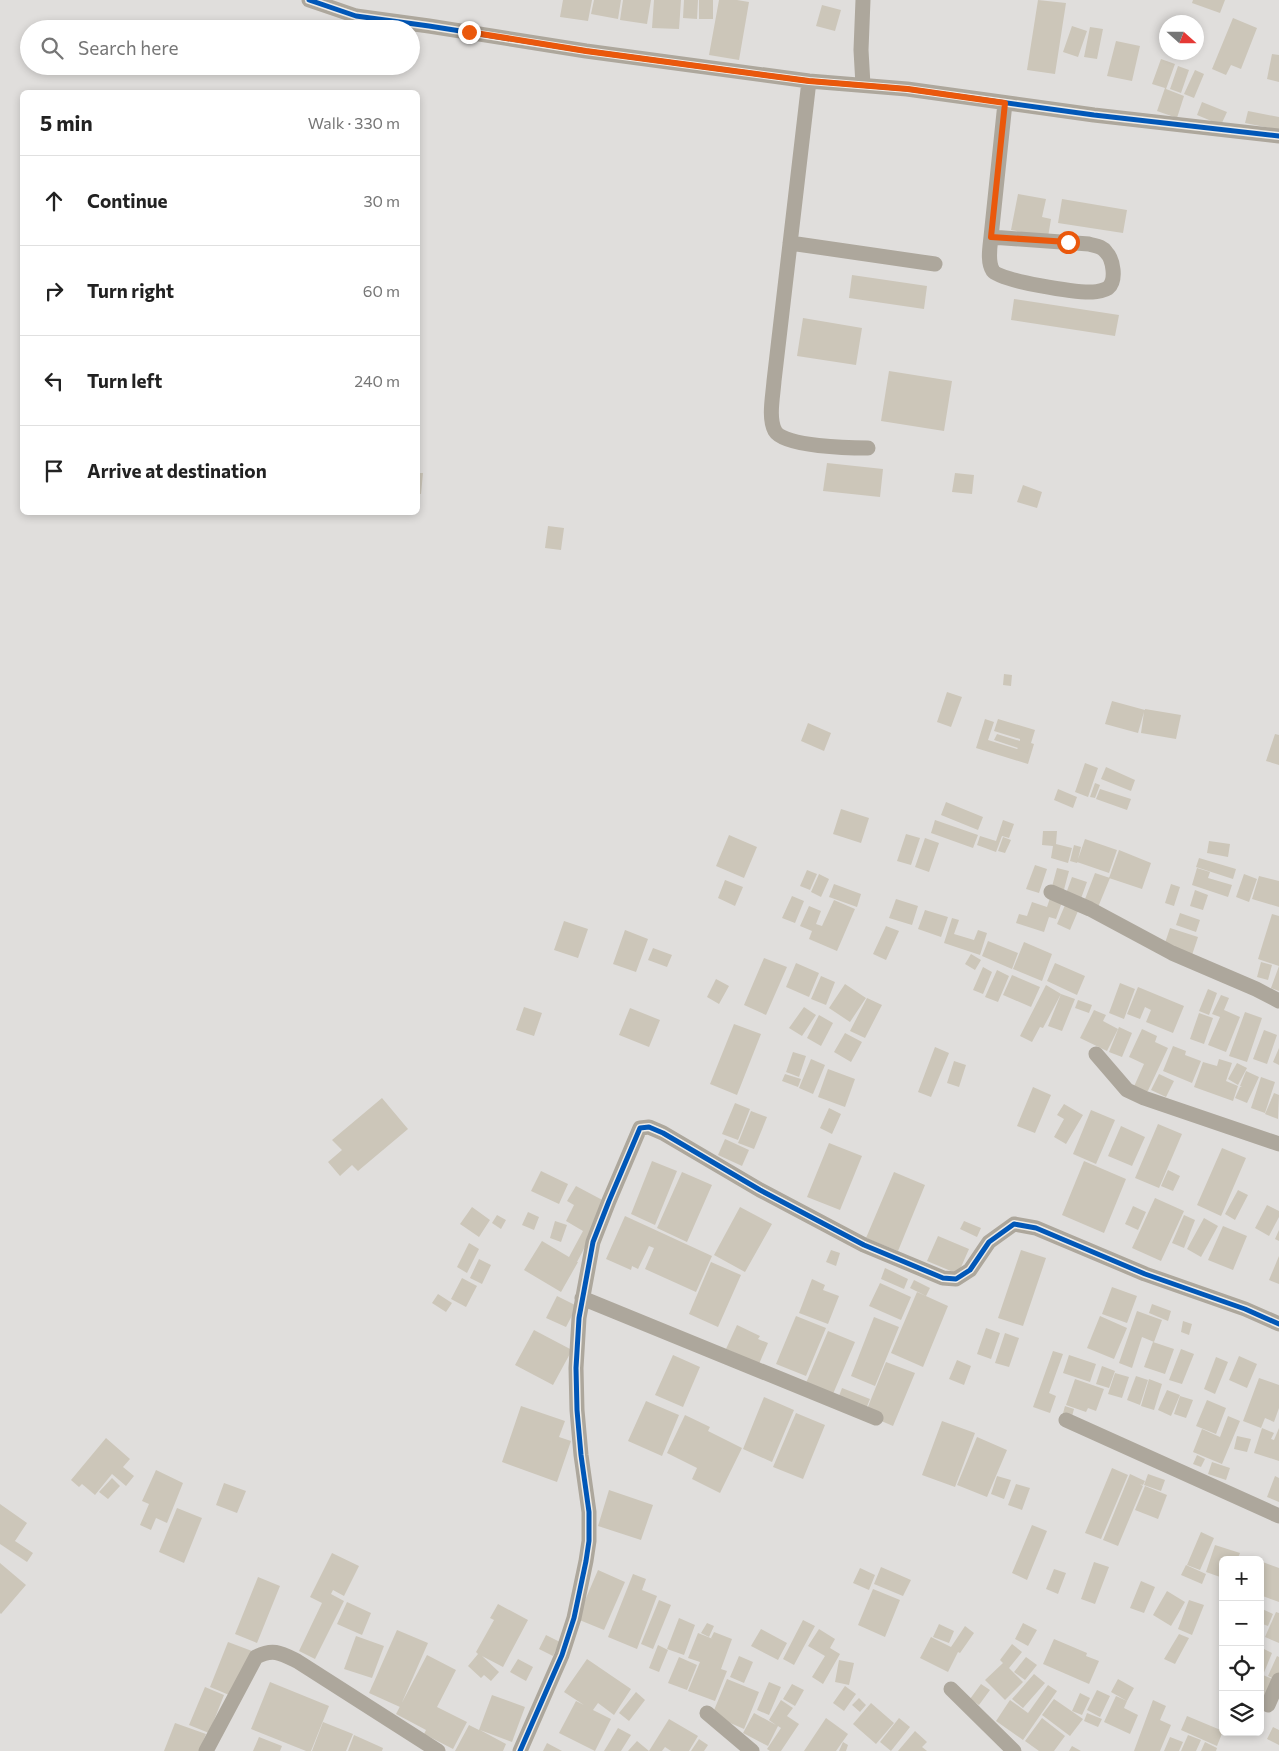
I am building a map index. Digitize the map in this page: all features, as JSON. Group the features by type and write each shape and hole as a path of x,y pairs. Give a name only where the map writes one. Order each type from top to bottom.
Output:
{"street":[{"path":"309,0 356,16 386,20"},
{"path":"863,0 861,50 863,86"},
{"path":"420,25 586,51 809,81 908,89 1094,115 1279,136"},
{"path":"809,81 772,417 775,432 781,437 794,442 847,448 868,448"},
{"path":"991,237 1089,244 1101,247 1107,252 1111,261 1113,273 1111,282 1108,288 1095,293 1032,284 1001,276 996,274 990,265 991,237 1005,103"},
{"path":"790,243 935,264"},
{"path":"1051,892 1090,909 1172,953 1256,989 1279,1001"},
{"path":"1096,1054 1127,1090 1144,1098 1279,1144"},
{"path":"520,1751 562,1655 574,1618 586,1561 589,1541 589,1512 580,1455 576,1368 579,1318 593,1242 640,1128 649,1127 677,1141 760,1190 864,1245 943,1278 956,1279 970,1270 989,1242 1014,1224 1036,1228 1145,1274 1245,1309 1279,1324"},
{"path":"582,1298 876,1418"},
{"path":"1066,1420 1279,1516"},
{"path":"206,1751 256,1657 267,1651 280,1653 297,1661 438,1751"},
{"path":"1268,1705 1279,1680"},
{"path":"951,1689 1014,1751"},
{"path":"707,1713 752,1751"}],"building":[{"path":"563,0 592,0 588,21 560,17"},
{"path":"594,0 621,0 618,19 591,14"},
{"path":"623,0 651,0 647,24 620,20"},
{"path":"654,0 681,0 679,29 652,28"},
{"path":"684,0 698,0 697,19 683,18"},
{"path":"699,0 713,0 713,19 699,19"},
{"path":"719,0 749,2 739,60 709,55"},
{"path":"1038,0 1066,3 1055,74 1027,70"},
{"path":"1193,0 1225,0 1220,13 1192,3"},
{"path":"822,5 841,10 835,31 816,26"},
{"path":"1233,18 1257,28 1241,69 1231,65 1226,75 1212,69"},
{"path":"1072,26 1087,31 1078,57 1063,52"},
{"path":"1090,27 1103,29 1097,59 1084,57"},
{"path":"1116,41 1140,46 1132,81 1107,76"},
{"path":"1272,54 1279,55 1279,82 1267,79"},
{"path":"1161,60 1175,64 1166,89 1184,96 1177,118 1157,111 1165,88 1152,84"},
{"path":"1178,66 1189,70 1181,93 1170,89"},
{"path":"1195,70 1204,74 1194,98 1184,94"},
{"path":"1202,102 1227,112 1221,125 1197,115"},
{"path":"1248,111 1279,117 1279,130 1245,123"},
{"path":"1018,194 1046,199 1042,217 1051,219 1048,237 1011,230"},
{"path":"1062,199 1127,210 1123,233 1058,223"},
{"path":"852,275 927,286 924,309 849,298"},
{"path":"1014,299 1119,315 1115,336 1011,320"},
{"path":"803,318 862,328 856,365 797,356"},
{"path":"889,371 952,381 944,431 881,421"},
{"path":"827,463 883,469 880,497 823,491"},
{"path":"420,473 423,473 421,494"},
{"path":"955,473 974,475 972,494 952,492"},
{"path":"1023,485 1042,492 1037,508 1017,502"},
{"path":"548,526 564,528 561,550 545,548"},
{"path":"1004,674 1012,675 1011,686 1003,685"},
{"path":"947,692 962,697 951,727 937,722"},
{"path":"1112,701 1145,710 1181,715 1176,739 1141,733 1144,712 1138,733 1105,724"},
{"path":"985,719 994,722 988,740 1017,749 994,740 997,734 1020,741 1020,739 994,731 998,719 1035,730 1031,743 1034,744 1028,764 976,748"},
{"path":"808,723 831,733 824,751 801,741"},
{"path":"1275,734 1279,735 1279,765 1266,761"},
{"path":"1085,763 1098,768 1088,797 1075,792"},
{"path":"1106,767 1135,780 1131,791 1101,779"},
{"path":"1095,783 1100,785 1095,798 1090,797"},
{"path":"1058,789 1077,797 1073,808 1054,800"},
{"path":"1100,789 1131,799 1127,810 1096,799"},
{"path":"946,802 983,817 978,830 941,815"},
{"path":"841,809 869,818 861,843 833,834"},
{"path":"935,820 978,835 973,848 931,833"},
{"path":"1003,820 1014,824 1009,838 1002,836 996,852 977,845 980,836 996,841"},
{"path":"1043,831 1057,831 1056,844 1072,848 1068,863 1051,858 1053,846 1042,845"},
{"path":"906,834 920,838 911,865 897,861"},
{"path":"729,835 757,847 744,878 716,866"},
{"path":"1003,837 1011,840 1005,853 998,851"},
{"path":"925,838 939,843 929,872 915,867"},
{"path":"1085,839 1117,850 1109,873 1077,862"},
{"path":"1209,841 1230,844 1228,857 1207,853"},
{"path":"1074,845 1081,847 1077,863 1070,861"},
{"path":"1119,850 1151,863 1142,889 1109,878"},
{"path":"1199,858 1236,869 1233,879 1196,867"},
{"path":"1035,865 1047,869 1039,893 1026,889"},
{"path":"1057,868 1069,871 1062,897 1050,894"},
{"path":"1197,868 1210,872 1208,878 1232,885 1228,897 1192,885"},
{"path":"807,870 817,874 810,890 800,886"},
{"path":"1095,873 1110,878 1096,912 1082,907"},
{"path":"819,874 829,879 821,897 811,892"},
{"path":"1244,874 1257,879 1249,902 1236,897"},
{"path":"1259,876 1279,881 1279,907 1252,899"},
{"path":"1072,877 1087,882 1079,904 1064,899"},
{"path":"725,880 743,887 735,906 718,898"},
{"path":"834,884 861,894 857,907 829,897"},
{"path":"1171,884 1180,887 1174,906 1165,903"},
{"path":"1195,890 1208,895 1203,910 1190,906"},
{"path":"792,896 804,901 795,923 782,918"},
{"path":"1050,898 1062,902 1056,919 1049,917 1044,932 1016,923 1019,914 1027,916 1032,902 1047,907"},
{"path":"896,899 918,906 912,925 889,918"},
{"path":"834,900 855,909 837,951 809,939 812,931 800,926 809,906 821,911 816,924 822,926"},
{"path":"1065,905 1078,911 1070,930 1057,924"},
{"path":"925,910 948,917 941,937 918,929"},
{"path":"1180,913 1200,920 1196,932 1176,925"},
{"path":"1272,914 1279,916 1279,966 1258,959"},
{"path":"952,918 959,920 954,934 974,940 978,930 987,933 980,955 944,943"},
{"path":"564,921 588,929 578,958 554,950"},
{"path":"886,926 899,931 886,960 873,954"},
{"path":"1170,928 1198,937 1190,961 1162,952"},
{"path":"625,930 648,939 636,972 613,964"},
{"path":"988,941 1018,953 1012,969 982,956"},
{"path":"1024,942 1052,954 1042,981 1013,969"},
{"path":"653,948 672,955 667,967 648,960"},
{"path":"971,954 981,960 975,970 965,964"},
{"path":"764,958 787,967 766,1015 744,1005"},
{"path":"1261,962 1272,965 1268,980 1257,977"},
{"path":"796,963 819,973 809,997 786,987"},
{"path":"1055,963 1085,976 1077,995 1047,981"},
{"path":"1279,966 1279,991 1271,988"},
{"path":"983,967 992,972 983,994 973,990"},
{"path":"997,970 1009,976 998,1002 985,997"},
{"path":"1012,975 1040,987 1031,1007 1003,995"},
{"path":"821,976 835,982 826,1005 811,999"},
{"path":"716,979 729,986 719,1004 707,997"},
{"path":"1120,983 1135,989 1124,1019 1109,1013"},
{"path":"845,984 866,998 850,1022 829,1008"},
{"path":"1046,985 1061,994 1043,1028 1040,1027 1032,1042 1020,1036"},
{"path":"1138,987 1184,1006 1173,1033 1146,1022 1151,1010 1145,1007 1140,1019 1127,1014"},
{"path":"1208,989 1217,993 1209,1015 1199,1011"},
{"path":"1061,994 1075,999 1062,1031 1048,1026"},
{"path":"1221,995 1229,998 1224,1010 1240,1017 1226,1052 1208,1045 1220,1017 1212,1014"},
{"path":"867,998 882,1005 865,1038 850,1031"},
{"path":"1078,1000 1092,1005 1089,1013 1075,1008"},
{"path":"524,1007 542,1013 534,1036 516,1030"},
{"path":"804,1007 816,1015 802,1036 789,1028"},
{"path":"630,1008 660,1020 649,1047 619,1035"},
{"path":"1094,1010 1106,1015 1103,1021 1118,1029 1107,1051 1080,1038"},
{"path":"1245,1012 1262,1018 1247,1062 1229,1056"},
{"path":"1199,1013 1213,1018 1204,1044 1190,1039"},
{"path":"819,1015 833,1023 821,1046 807,1038"},
{"path":"734,1024 761,1034 737,1095 710,1084"},
{"path":"1119,1027 1132,1033 1122,1057 1109,1052"},
{"path":"1142,1029 1157,1036 1155,1042 1168,1048 1145,1097 1132,1091 1144,1064 1129,1057"},
{"path":"1264,1030 1277,1035 1267,1064 1253,1059"},
{"path":"845,1033 862,1042 851,1062 834,1052"},
{"path":"1173,1046 1186,1051 1185,1055 1201,1061 1192,1083 1163,1071"},
{"path":"935,1047 949,1053 931,1097 918,1092"},
{"path":"1279,1048 1279,1065 1273,1062"},
{"path":"793,1052 806,1056 799,1077 786,1072"},
{"path":"811,1059 825,1065 813,1094 799,1088"},
{"path":"1219,1059 1232,1063 1226,1081 1238,1086 1233,1101 1194,1087 1203,1062 1217,1066"},
{"path":"954,1061 966,1065 959,1087 947,1083"},
{"path":"1237,1063 1247,1068 1238,1085 1228,1079"},
{"path":"828,1069 855,1079 845,1107 818,1097"},
{"path":"1246,1071 1259,1077 1247,1103 1235,1098 1240,1087 1242,1087 1240,1086"},
{"path":"785,1074 801,1079 798,1087 782,1081"},
{"path":"1159,1074 1174,1081 1166,1097 1151,1090"},
{"path":"1261,1077 1275,1082 1265,1113 1251,1108"},
{"path":"1033,1087 1051,1095 1035,1133 1017,1126"},
{"path":"1274,1093 1279,1095 1278,1119 1265,1114"},
{"path":"382,1098 408,1129 358,1171 352,1165 340,1176 328,1162 342,1150 332,1140"},
{"path":"735,1103 750,1109 738,1140 722,1134"},
{"path":"1064,1104 1083,1115 1066,1144 1054,1137 1064,1119 1057,1115"},
{"path":"829,1108 841,1114 832,1134 820,1128"},
{"path":"1091,1110 1115,1120 1096,1164 1073,1154"},
{"path":"751,1111 767,1117 754,1149 738,1143"},
{"path":"1158,1124 1182,1134 1159,1188 1135,1178"},
{"path":"1121,1126 1145,1137 1132,1166 1108,1156"},
{"path":"725,1139 749,1150 742,1166 718,1155"},
{"path":"829,1143 862,1156 840,1210 807,1197"},
{"path":"1222,1148 1246,1158 1221,1216 1197,1205"},
{"path":"652,1161 677,1171 655,1225 631,1214"},
{"path":"1084,1161 1126,1179 1104,1233 1062,1215"},
{"path":"1168,1170 1180,1176 1173,1191 1161,1186"},
{"path":"541,1171 568,1184 559,1204 531,1191"},
{"path":"682,1172 712,1185 687,1242 657,1228"},
{"path":"894,1172 925,1185 898,1251 866,1238"},
{"path":"576,1186 608,1203 561,1292 524,1270 542,1241 569,1257 583,1231 566,1221 574,1205 567,1201"},
{"path":"1238,1190 1248,1195 1235,1220 1225,1214"},
{"path":"1155,1198 1184,1211 1161,1261 1132,1248"},
{"path":"1267,1205 1279,1211 1279,1217 1269,1236 1255,1228"},
{"path":"1133,1206 1146,1212 1138,1230 1125,1224"},
{"path":"472,1207 490,1220 479,1237 460,1224"},
{"path":"740,1207 772,1224 745,1272 714,1255"},
{"path":"528,1212 539,1217 534,1230 522,1225"},
{"path":"497,1215 506,1220 501,1229 492,1223"},
{"path":"1184,1215 1195,1220 1184,1248 1172,1243"},
{"path":"625,1216 712,1256 696,1292 645,1269 654,1248 649,1246 638,1269 632,1266 631,1270 606,1259"},
{"path":"1204,1218 1218,1226 1201,1257 1187,1249"},
{"path":"555,1221 567,1225 561,1242 550,1238"},
{"path":"964,1221 981,1228 977,1237 960,1229"},
{"path":"1223,1226 1247,1236 1233,1270 1208,1260"},
{"path":"1279,1230 1279,1241 1275,1239"},
{"path":"938,1236 969,1249 958,1274 927,1261"},
{"path":"469,1243 479,1249 467,1273 457,1267"},
{"path":"831,1250 840,1253 836,1266 826,1262"},
{"path":"1021,1250 1046,1258 1023,1326 998,1318"},
{"path":"1279,1256 1279,1284 1269,1280"},
{"path":"479,1259 491,1265 482,1284 470,1278"},
{"path":"711,1262 741,1275 718,1327 689,1314"},
{"path":"885,1268 908,1279 904,1289 881,1279"},
{"path":"462,1278 477,1286 466,1307 451,1299"},
{"path":"812,1279 825,1285 823,1290 839,1296 828,1324 799,1313"},
{"path":"914,1280 930,1288 926,1296 910,1288"},
{"path":"880,1283 911,1297 901,1320 869,1306"},
{"path":"1112,1287 1137,1296 1127,1323 1102,1314"},
{"path":"917,1292 948,1306 923,1367 891,1353"},
{"path":"438,1294 452,1303 446,1312 432,1303"},
{"path":"557,1296 577,1306 566,1327 546,1318"},
{"path":"1152,1304 1171,1311 1168,1321 1149,1313"},
{"path":"1137,1311 1162,1320 1154,1342 1142,1337 1132,1368 1119,1363"},
{"path":"796,1316 826,1328 806,1376 776,1364"},
{"path":"1100,1316 1127,1328 1114,1359 1087,1348"},
{"path":"874,1317 899,1327 875,1386 851,1376"},
{"path":"1183,1321 1192,1324 1189,1335 1181,1332"},
{"path":"737,1325 760,1336 758,1339 768,1343 759,1364 726,1349"},
{"path":"986,1328 1000,1333 991,1359 977,1354"},
{"path":"534,1330 572,1350 553,1385 515,1365"},
{"path":"828,1331 855,1342 830,1401 803,1390"},
{"path":"1005,1333 1019,1338 1009,1367 995,1363"},
{"path":"1153,1342 1174,1349 1165,1374 1144,1367"},
{"path":"1181,1349 1194,1354 1182,1384 1169,1380"},
{"path":"1053,1351 1063,1354 1049,1393 1056,1396 1050,1413 1033,1407"},
{"path":"673,1355 700,1367 683,1407 655,1395"},
{"path":"1069,1355 1096,1364 1090,1382 1063,1373"},
{"path":"1239,1356 1257,1364 1247,1388 1229,1380"},
{"path":"1216,1357 1228,1362 1215,1394 1204,1389"},
{"path":"957,1360 971,1366 964,1385 949,1379"},
{"path":"886,1362 915,1373 893,1426 865,1414"},
{"path":"1102,1366 1115,1371 1109,1388 1096,1384"},
{"path":"1115,1373 1129,1377 1122,1398 1108,1394"},
{"path":"1136,1376 1148,1380 1140,1405 1127,1400"},
{"path":"1259,1378 1279,1385 1279,1408 1274,1422 1265,1418 1261,1428 1243,1421"},
{"path":"1075,1379 1104,1389 1096,1411 1088,1408 1086,1412 1066,1405"},
{"path":"1149,1379 1162,1384 1154,1410 1141,1406"},
{"path":"842,1388 870,1399 864,1414 836,1404"},
{"path":"1167,1390 1180,1395 1171,1416 1158,1410"},
{"path":"1180,1396 1193,1400 1186,1418 1174,1414"},
{"path":"764,1397 794,1410 772,1462 743,1449"},
{"path":"1207,1400 1226,1408 1216,1434 1196,1426"},
{"path":"646,1401 679,1415 662,1456 628,1441"},
{"path":"521,1406 565,1421 559,1437 571,1441 557,1482 502,1462"},
{"path":"1065,1406 1074,1409 1071,1420 1062,1417"},
{"path":"796,1413 825,1425 803,1479 773,1467"},
{"path":"685,1415 710,1427 708,1431 742,1448 720,1493 692,1479 697,1468 667,1453"},
{"path":"1228,1416 1240,1421 1222,1464 1193,1452 1202,1429 1220,1437"},
{"path":"942,1421 975,1433 955,1487 922,1475"},
{"path":"1262,1428 1274,1433 1271,1439 1274,1440 1279,1428 1279,1461 1254,1453"},
{"path":"1237,1436 1251,1439 1247,1452 1234,1449"},
{"path":"977,1437 1007,1450 987,1497 957,1485"},
{"path":"106,1438 130,1459 123,1467 134,1476 126,1486 112,1474 95,1495 82,1484 79,1487 71,1480"},
{"path":"1197,1455 1205,1459 1201,1467 1193,1464"},
{"path":"1212,1462 1230,1468 1226,1480 1208,1474"},
{"path":"1112,1468 1128,1475 1101,1539 1085,1533"},
{"path":"156,1470 183,1483 167,1523 156,1518 151,1530 140,1525 149,1504 142,1501"},
{"path":"1130,1474 1145,1481 1143,1485 1140,1484 1143,1486 1118,1546 1103,1540"},
{"path":"1148,1474 1165,1480 1161,1491 1144,1485"},
{"path":"997,1476 1011,1480 1004,1499 991,1494"},
{"path":"1275,1476 1279,1478 1279,1502 1267,1497"},
{"path":"112,1478 120,1486 108,1499 99,1492"},
{"path":"224,1483 246,1491 237,1513 216,1505"},
{"path":"1016,1484 1030,1488 1022,1510 1008,1505"},
{"path":"1145,1486 1167,1495 1158,1519 1135,1510"},
{"path":"609,1490 653,1505 641,1540 598,1526"},
{"path":"0,1504 27,1523 15,1541 33,1553 27,1562 0,1544"},
{"path":"177,1508 202,1518 184,1563 159,1552"},
{"path":"1032,1525 1047,1531 1027,1580 1012,1573"},
{"path":"1201,1532 1214,1538 1200,1570 1187,1565"},
{"path":"1215,1545 1240,1553 1239,1556 1219,1556 1219,1577 1206,1572"},
{"path":"332,1553 359,1566 344,1596 333,1590 331,1594 344,1601 315,1659 299,1651 322,1603 310,1597"},
{"path":"1094,1562 1109,1567 1095,1604 1081,1599"},
{"path":"1264,1562 1279,1568 1279,1602 1264,1596"},
{"path":"0,1563 26,1585 1,1614 0,1613"},
{"path":"1186,1565 1206,1574 1202,1584 1181,1575"},
{"path":"881,1567 911,1580 903,1596 874,1584"},
{"path":"860,1568 875,1575 869,1590 853,1583"},
{"path":"1054,1569 1066,1573 1058,1594 1046,1589"},
{"path":"598,1570 625,1582 604,1630 577,1619"},
{"path":"633,1574 646,1579 642,1590 657,1596 637,1649 608,1637"},
{"path":"258,1577 280,1586 257,1643 235,1634"},
{"path":"1141,1581 1155,1587 1144,1613 1130,1608"},
{"path":"873,1589 900,1600 885,1637 858,1625"},
{"path":"1167,1591 1185,1602 1171,1626 1153,1615"},
{"path":"659,1600 671,1605 653,1649 641,1644"},
{"path":"1189,1600 1204,1605 1192,1635 1178,1629"},
{"path":"347,1602 371,1613 362,1635 337,1624"},
{"path":"498,1604 528,1620 503,1667 482,1656 499,1672 491,1681 484,1675 481,1678 468,1666 478,1654 476,1652 494,1620 490,1618"},
{"path":"1264,1610 1273,1614 1268,1626 1264,1624"},
{"path":"1276,1612 1279,1613 1279,1643 1265,1637"},
{"path":"679,1618 695,1625 684,1655 667,1649"},
{"path":"803,1620 815,1626 794,1665 783,1659"},
{"path":"707,1623 714,1626 709,1637 701,1633"},
{"path":"1023,1623 1037,1630 1028,1646 1015,1639"},
{"path":"939,1624 954,1631 949,1643 933,1637"},
{"path":"965,1626 974,1633 960,1653 958,1652 948,1672 920,1658 931,1637 951,1647"},
{"path":"761,1629 787,1643 778,1660 751,1646"},
{"path":"819,1629 835,1639 830,1648 840,1654 823,1684 812,1677 825,1656 808,1646"},
{"path":"397,1630 428,1643 400,1707 369,1693"},
{"path":"714,1632 732,1639 721,1669 727,1671 715,1701 688,1691 700,1662 688,1658 698,1633 713,1639 711,1638"},
{"path":"1179,1634 1189,1638 1175,1664 1164,1659"},
{"path":"546,1635 560,1642 553,1656 539,1649"},
{"path":"356,1636 384,1646 372,1678 344,1669"},
{"path":"1054,1639 1087,1653 1086,1656 1099,1661 1089,1684 1043,1664"},
{"path":"228,1642 252,1651 234,1697 210,1687"},
{"path":"1012,1644 1022,1652 1009,1668 1023,1682 1005,1700 985,1680 1003,1663 1000,1660"},
{"path":"658,1645 668,1650 659,1672 649,1668"},
{"path":"1264,1649 1272,1653 1264,1673"},
{"path":"427,1655 456,1670 437,1707 467,1722 453,1749 424,1734 426,1730 396,1714"},
{"path":"739,1656 753,1662 744,1683 730,1677"},
{"path":"1277,1656 1279,1657 1279,1681 1268,1676"},
{"path":"679,1657 697,1665 687,1690 668,1683"},
{"path":"1026,1657 1037,1665 1025,1680 1014,1672"},
{"path":"518,1659 533,1667 526,1681 510,1672"},
{"path":"587,1659 631,1689 614,1715 598,1703 593,1710 611,1719 595,1751 559,1733 576,1701 584,1705 564,1692"},
{"path":"839,1660 854,1663 849,1685 835,1682"},
{"path":"1034,1674 1045,1683 1023,1708 1012,1699"},
{"path":"1264,1675 1277,1681 1267,1704 1264,1703"},
{"path":"727,1679 759,1692 744,1729 712,1715"},
{"path":"1118,1679 1134,1688 1127,1701 1111,1692"},
{"path":"270,1682 329,1706 311,1751 306,1751 251,1729"},
{"path":"769,1682 781,1687 769,1715 757,1710"},
{"path":"792,1684 804,1690 795,1706 783,1699"},
{"path":"981,1684 990,1690 979,1705 970,1699"},
{"path":"1048,1685 1057,1691 1023,1740 996,1721 1010,1700 1028,1713"},
{"path":"845,1686 856,1694 844,1711 833,1703"},
{"path":"205,1687 224,1695 209,1733 189,1725"},
{"path":"1097,1690 1110,1696 1100,1717 1087,1710"},
{"path":"636,1692 645,1700 629,1721 619,1713"},
{"path":"1080,1693 1090,1698 1082,1715 1072,1711"},
{"path":"492,1695 525,1707 512,1742 480,1730 506,1744 503,1751 455,1751 469,1725 479,1730"},
{"path":"1116,1696 1127,1701 1124,1708 1138,1715 1130,1734 1104,1722"},
{"path":"859,1698 866,1705 860,1712 852,1705"},
{"path":"1054,1699 1083,1719 1070,1736 1042,1715"},
{"path":"781,1700 793,1708 787,1716 799,1724 781,1751 770,1751 767,1749 781,1728 778,1726 768,1746 743,1733 754,1713 776,1725 769,1720"},
{"path":"1153,1700 1166,1706 1160,1720 1171,1725 1160,1751 1134,1751"},
{"path":"871,1703 894,1723 876,1744 853,1724"},
{"path":"1087,1713 1102,1719 1098,1727 1084,1721"},
{"path":"1187,1716 1219,1729 1219,1736 1221,1736 1217,1746 1181,1730"},
{"path":"826,1718 848,1734 836,1751 804,1751"},
{"path":"899,1718 910,1727 891,1751 880,1742"},
{"path":"1042,1718 1065,1736 1054,1751 1039,1751 1025,1741"},
{"path":"669,1719 698,1736 689,1751 671,1751 665,1747 662,1751 649,1751"},
{"path":"323,1722 353,1734 346,1751 312,1751"},
{"path":"175,1723 206,1734 199,1751 164,1751"},
{"path":"1273,1727 1279,1730 1279,1745 1267,1739"},
{"path":"618,1728 631,1735 621,1751 604,1751"},
{"path":"915,1731 927,1742 922,1747 927,1751 898,1751"},
{"path":"354,1735 383,1748 382,1751 348,1751"},
{"path":"1188,1735 1201,1740 1196,1751 1181,1751"},
{"path":"259,1737 282,1746 280,1751 253,1751"},
{"path":"1170,1737 1183,1742 1179,1751 1164,1751"},
{"path":"699,1739 708,1745 704,1751 691,1751"},
{"path":"637,1741 649,1751 628,1751"},
{"path":"843,1742 848,1745 846,1751 839,1751"},
{"path":"1205,1742 1217,1748 1216,1751 1201,1751"},
{"path":"547,1743 562,1751 543,1751"},
{"path":"1072,1746 1081,1751 1069,1751"}],"cycle path":[{"path":"309,0 356,16 385,20"},
{"path":"420,25 586,51 809,81 907,89 1094,115 1279,136"},
{"path":"520,1751 562,1655 574,1618 586,1561 589,1541 589,1512 577,1410 576,1368 579,1318 593,1242 640,1128 649,1127 663,1133 760,1190 864,1245 943,1278 956,1279 970,1270 989,1242 1014,1224 1036,1228 1145,1274 1245,1309 1279,1324"}],"route":[{"path":"469,32 586,51 809,81 908,89 1005,103 991,237 1068,242"}]}
